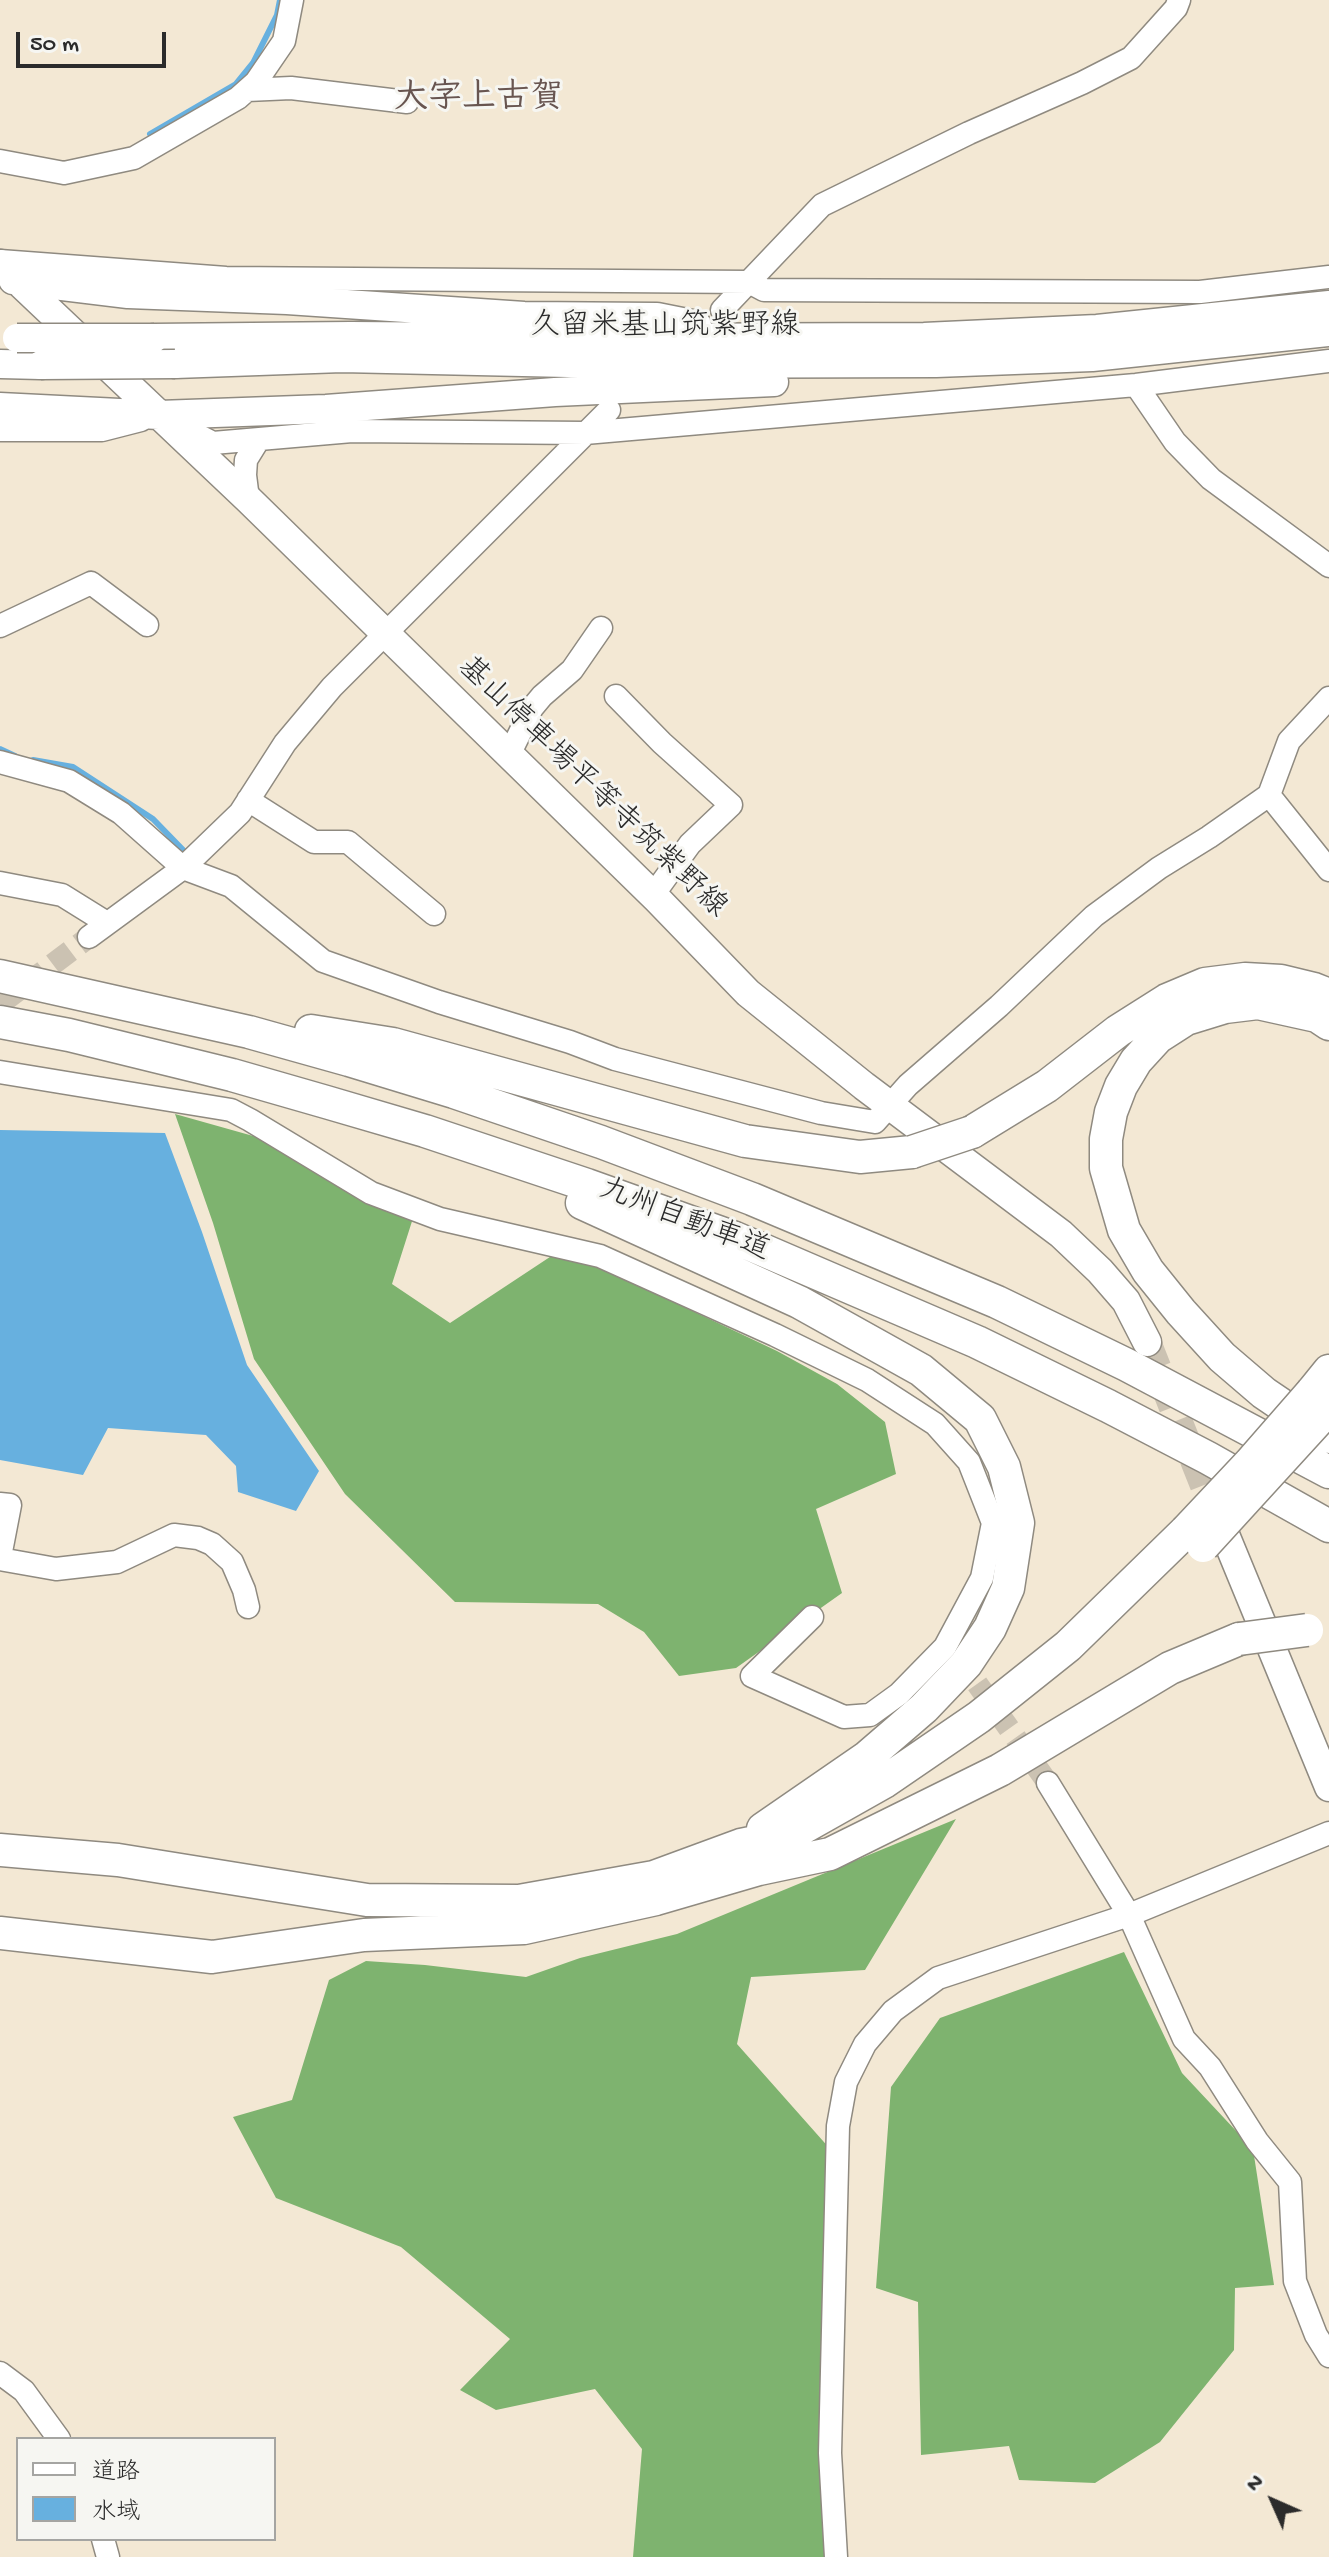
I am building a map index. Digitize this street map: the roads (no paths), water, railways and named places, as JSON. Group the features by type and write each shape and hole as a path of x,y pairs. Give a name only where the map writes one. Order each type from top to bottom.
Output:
{"highway":[{"name":"九州自動車道","path":"0,976 249,1032 424,1082 601,1142 752,1199 997,1302 1192,1398 1329,1472"},
{"path":"79,992 393,1044 745,1141 860,1157 912,1152 972,1132 1047,1086 1118,1031 1167,1000 1205,984 1245,979 1281,981 1329,995"},
{"path":"1329,1024 1317,1016 1258,1003 1225,1007 1186,1019 1158,1037 1136,1061 1121,1086 1111,1112 1106,1139 1106,1168 1124,1230 1148,1271 1222,1357 1264,1393 1329,1437"},
{"name":"九州自動車道","path":"0,1022 69,1035 232,1075 425,1131 735,1238 977,1342 1208,1458 1329,1526"},
{"path":"425,1131 799,1302 921,1370 980,1419 1004,1467 1018,1523 1008,1588 990,1628 966,1664 924,1708 750,1857"},
{"path":"0,1933 212,1957 364,1935 524,1928 656,1899 750,1857 790,1835 884,1782 979,1717 1194,1538 1250,1463 1323,1390"},
{"path":"0,1850 118,1860 367,1900 519,1901 750,1857 830,1854 1000,1770 1170,1668 1239,1639 1318,1631"}],"main road":[{"path":"4,272 128,294 287,300 524,316 657,317 764,337"},
{"name":"基山停車場平等寺筑紫野線","path":"4,272 248,499 653,895 748,993 1061,1234 1126,1301 1147,1342"},
{"name":"久留米基山筑紫野線","path":"8,338 924,337 1097,329 1329,305"},
{"name":"久留米基山筑紫野線","path":"0,364 175,364 342,358 613,364 936,363 1092,357 1329,332"},
{"path":"0,407 159,415 342,408 555,392 748,382 843,382 936,363"},
{"path":"1207,1493 1323,1758 1329,1787"}],"street":[{"path":"0,161 64,173 134,158 238,98 256,82 284,41 292,0"},
{"path":"722,310 822,205 1131,58 1176,8 1179,0"},
{"path":"247,90 291,88 407,102"},
{"path":"4,272 226,278 749,282 764,290 1201,298 1329,277"},
{"path":"0,430 102,430 159,415 213,443 352,431 585,433 1136,385 1206,369 1329,361"},
{"path":"1136,385 1175,442 1211,479 1329,566"},
{"path":"89,937 183,868 240,813 285,743 332,687 609,410"},
{"path":"248,499 246,460 259,439"},
{"path":"0,626 91,583 147,625"},
{"path":"509,755 532,708 572,670 601,628"},
{"path":"616,696 662,743 731,805 690,844 653,895"},
{"path":"0,762 69,781 121,813 183,868 231,886 323,961 615,1059 821,1113 875,1122 908,1085 999,1006 1094,916 1159,868 1269,795 1289,741 1329,698"},
{"path":"1269,795 1329,870"},
{"path":"248,800 314,842 348,842 434,914"},
{"path":"0,883 62,895 107,923"},
{"path":"0,1072 231,1110 371,1193 440,1219 600,1256 867,1380 935,1424 969,1462 993,1523 982,1578 951,1652 870,1715 844,1717 752,1676 812,1617"},
{"path":"0,1504 10,1505 0,1558 56,1569 117,1562 174,1535 198,1538 212,1544 232,1562 248,1607"},
{"path":"1048,1783 1129,1915 1184,2039 1210,2067 1257,2141 1290,2182 1295,2281 1316,2335 1329,2356"},
{"path":"836,2557 830,2453 838,2126 846,2082 865,2044 893,2011 938,1978 1129,1915 1329,1833"},
{"path":"0,2373 24,2391 58,2437"}],"water":[{"path":"0,1130 165,1133 247,1365 319,1471 296,1511 238,1492 236,1466 206,1435 108,1428 83,1475 0,1460"}],"waterway":[{"path":"150,134 236,84 253,63 277,15 280,0"},
{"path":"0,749 15,756"},
{"path":"33,760 73,767 153,819 187,854"}],"tunnel":[{"path":"0,1004 89,937"},
{"path":"1147,1342 1207,1493"},
{"path":"958,1657 1048,1783"}],"district":[{"name":"大字上古賀","path":"479,101"}]}
